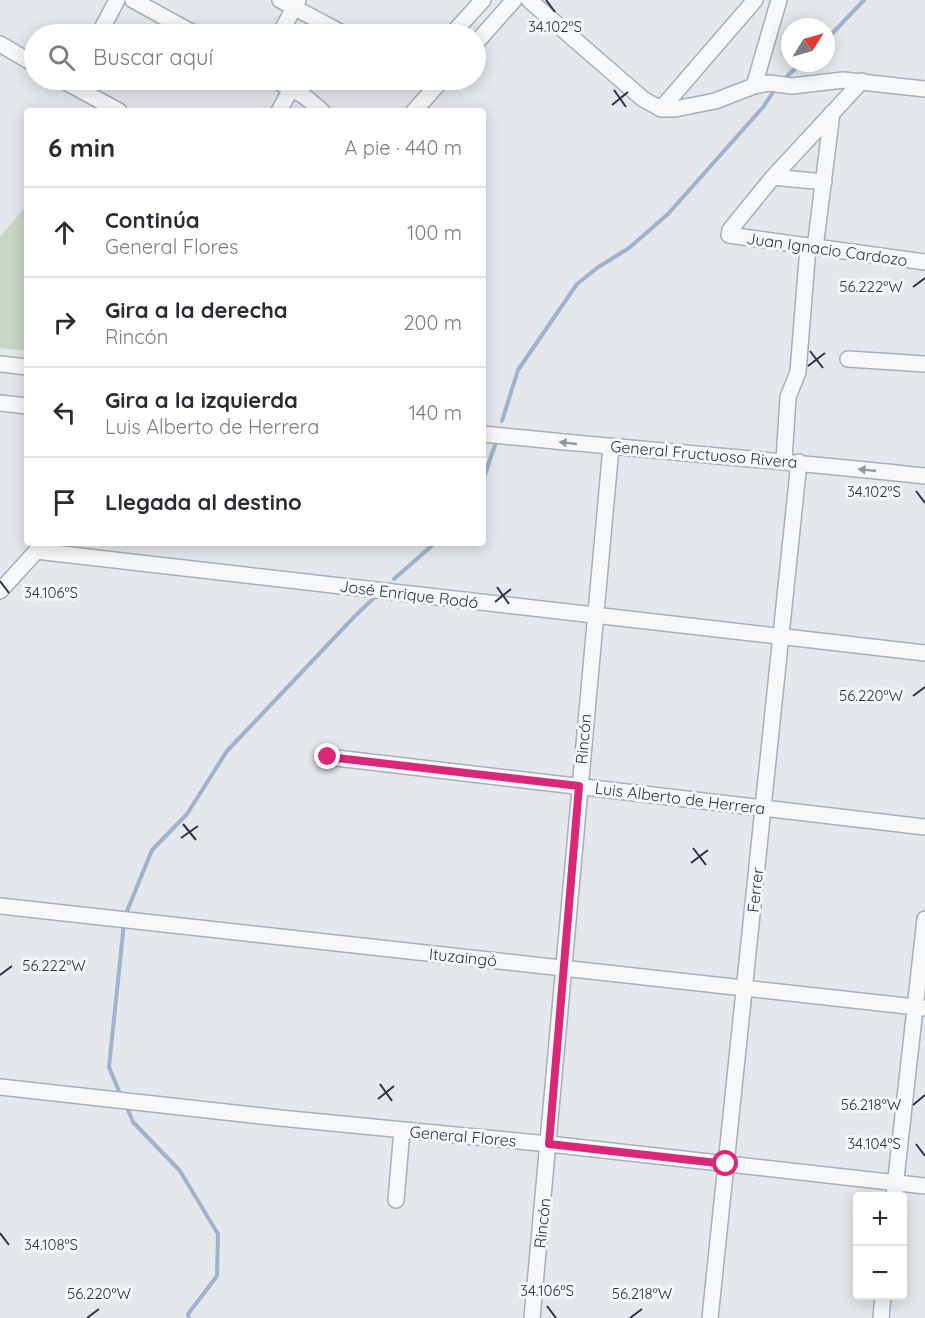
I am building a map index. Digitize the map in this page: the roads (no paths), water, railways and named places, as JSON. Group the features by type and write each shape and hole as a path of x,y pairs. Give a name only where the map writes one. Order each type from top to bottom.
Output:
{"street":[{"path":"104,24 117,0"},
{"path":"133,0 177,24"},
{"path":"280,0 296,4 328,24"},
{"path":"461,24 483,0"},
{"path":"486,32 514,0"},
{"path":"529,0 643,99 661,109 675,109 715,101 762,84 792,86 834,80 925,88"},
{"path":"661,109 754,0"},
{"path":"762,84 779,0"},
{"path":"285,24 296,4"},
{"path":"0,44 24,58"},
{"path":"773,177 862,81"},
{"path":"84,90 114,108"},
{"path":"281,108 290,90"},
{"path":"292,90 318,108"},
{"path":"417,108 433,90"},
{"path":"784,460 788,397 798,372 811,247 824,182 832,113"},
{"path":"773,177 824,182"},
{"name":"Juan Ignacio Cardozo","path":"773,177 730,230 729,235 925,262"},
{"path":"848,359 925,364"},
{"path":"0,364 24,367"},
{"path":"0,403 24,406"},
{"name":"General Fructuoso Rivera","path":"486,434 611,447 784,460 925,476"},
{"name":"Rincón","path":"532,1318 611,447"},
{"name":"Ferrer","path":"710,1318 799,462"},
{"path":"0,591 40,547"},
{"name":"José Enrique Rodó","path":"40,547 925,653"},
{"name":"Luis Alberto de Herrera","path":"328,757 925,827"},
{"name":"Ituzaingó","path":"0,906 920,1008"},
{"path":"895,1190 920,1008 925,919"},
{"name":"General Flores","path":"0,1087 726,1164 895,1190 925,1186"},
{"path":"396,1200 402,1130"},
{"path":"881,1318 883,1300"}],"waterway":[{"path":"835,31 864,0"},
{"path":"782,81 792,72"},
{"path":"502,421 518,370 577,284 629,248 668,214 764,106 775,89"},
{"path":"486,471 496,442"},
{"path":"394,579 432,546"},
{"path":"125,916 152,850 187,814 227,751 377,595"},
{"path":"121,1096 109,1067 124,923"},
{"path":"126,1105 133,1122 180,1171 218,1234 217,1276 188,1314 189,1318"}]}
